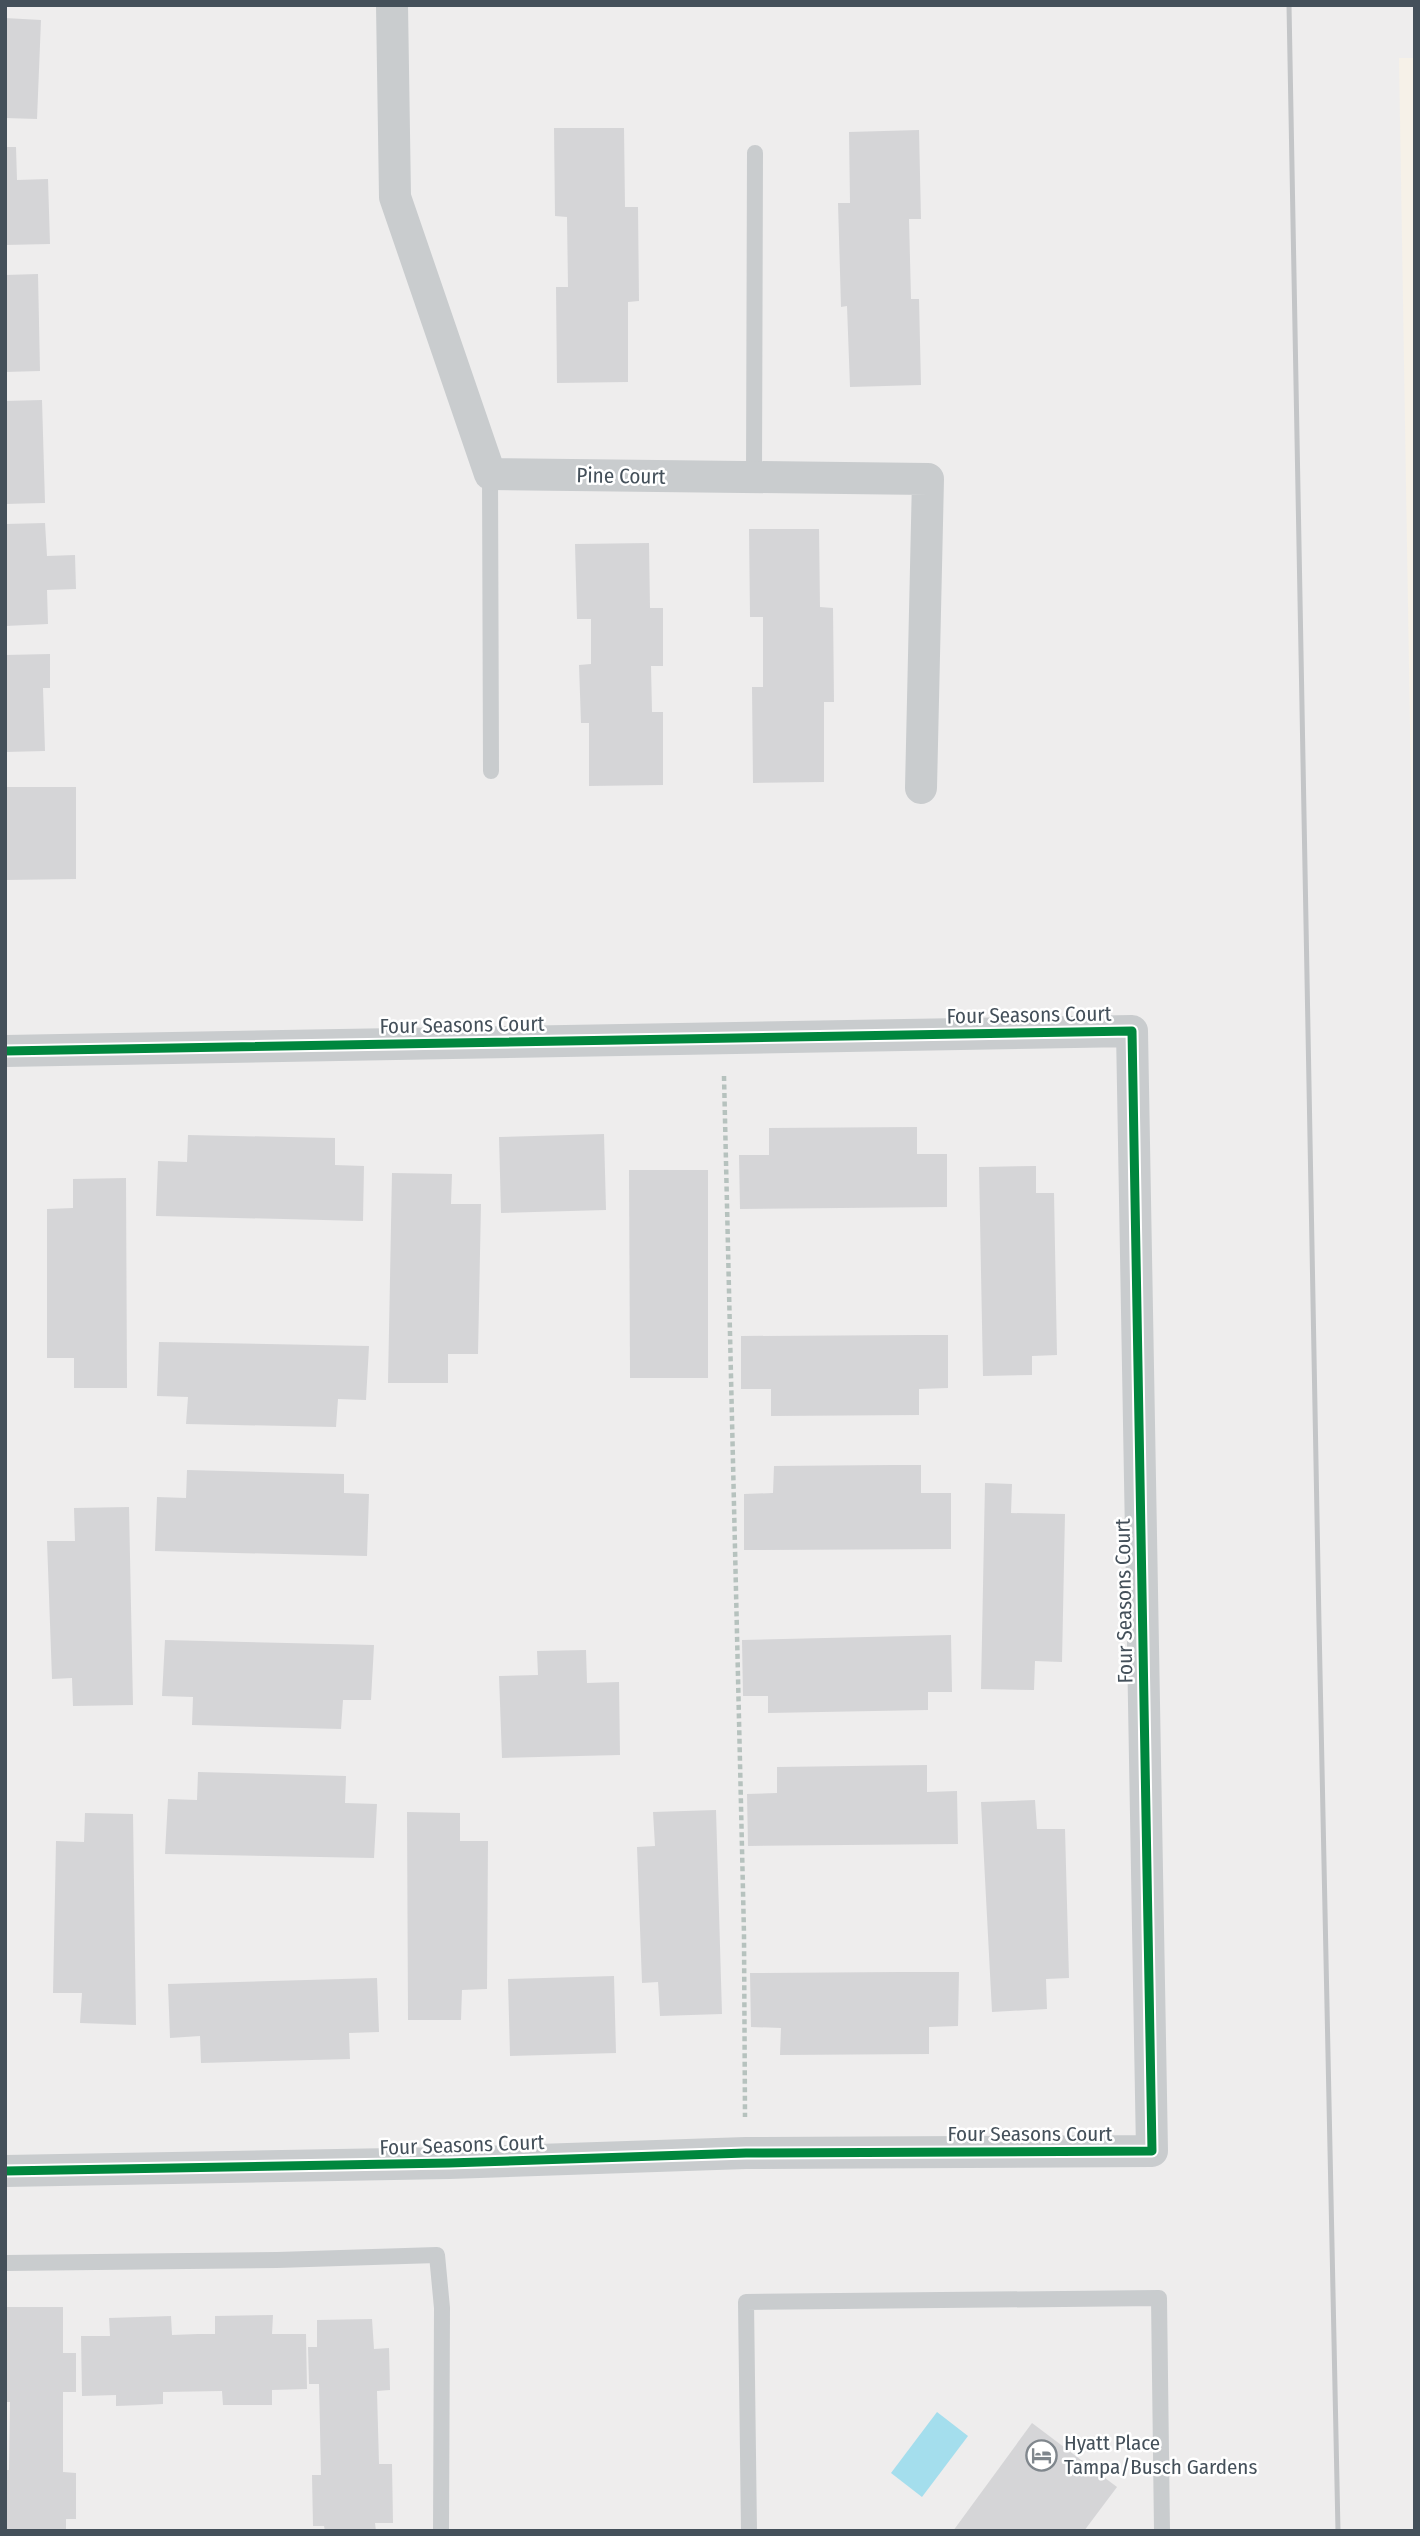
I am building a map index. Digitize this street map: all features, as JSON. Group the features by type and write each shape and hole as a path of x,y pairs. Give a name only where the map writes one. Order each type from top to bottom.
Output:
{"street":[{"path":"392,5 395,197 490,474"},
{"name":"Pine Court","path":"490,474 928,479 921,788"},
{"name":"Four Seasons Court","path":"5,1051 1132,1031 1152,2137 1152,2151 746,2153 435,2164 5,2171"}],"lane":[{"path":"754,477 755,153"},
{"path":"490,474 491,771"},
{"path":"5,2263 437,2255 442,2308 441,2531"},
{"path":"749,2531 746,2302 1159,2298 1162,2531"}],"path":[{"path":"726,1038 724,1093 744,1920 746,2153"}],"shaded area":[{"path":"1399,58 1415,58 1415,1030"}],"water":[{"path":"937,2412 968,2436 922,2497 891,2473"}],"building":[{"path":"5,18 41,20 37,119 5,118"},
{"path":"554,128 624,128 625,207 638,207 639,301 628,302 628,382 557,383 556,287 568,287 567,217 555,216"},
{"path":"919,130 921,219 909,219 911,299 919,299 921,385 850,387 847,306 841,307 838,203 850,203 849,132"},
{"path":"5,147 16,147 17,180 48,179 50,244 5,245"},
{"path":"38,274 40,371 5,372 5,275"},
{"path":"42,400 45,503 5,504 5,401"},
{"path":"45,523 47,556 75,555 76,589 47,590 48,624 5,626 5,524"},
{"path":"749,529 819,529 820,607 833,608 834,702 824,702 824,782 753,783 752,687 763,687 763,617 750,617"},
{"path":"649,543 650,608 663,608 663,666 651,666 652,712 663,712 663,785 589,786 589,723 581,723 579,665 591,664 591,619 577,619 575,544"},
{"path":"50,654 50,688 43,688 45,751 5,752 5,655"},
{"path":"5,787 76,787 76,879 5,880"},
{"path":"917,1127 917,1154 947,1154 947,1207 740,1209 739,1155 769,1155 769,1128"},
{"path":"604,1134 606,1210 501,1213 499,1137"},
{"path":"188,1135 335,1138 335,1165 364,1166 363,1221 156,1216 158,1161 187,1162"},
{"path":"1036,1166 1036,1193 1054,1193 1057,1355 1032,1356 1032,1375 983,1376 979,1167"},
{"path":"629,1170 708,1170 708,1378 630,1378"},
{"path":"392,1173 452,1174 451,1204 481,1204 478,1354 448,1354 448,1383 388,1383"},
{"path":"126,1178 127,1388 74,1388 74,1358 47,1358 47,1209 73,1208 73,1179"},
{"path":"948,1335 948,1388 919,1389 919,1415 771,1416 771,1389 741,1389 741,1336"},
{"path":"159,1342 369,1346 366,1400 338,1399 336,1427 186,1424 188,1397 157,1396"},
{"path":"921,1465 921,1493 951,1493 951,1549 744,1550 744,1494 773,1493 774,1466"},
{"path":"187,1470 344,1474 344,1493 369,1494 367,1556 155,1551 157,1497 186,1498"},
{"path":"985,1483 1012,1484 1011,1513 1065,1514 1062,1662 1035,1661 1034,1690 981,1689"},
{"path":"129,1507 133,1705 73,1706 72,1678 52,1679 47,1541 75,1541 74,1508"},
{"path":"951,1635 952,1692 928,1692 928,1710 768,1713 768,1696 743,1696 742,1640"},
{"path":"165,1640 374,1645 371,1700 343,1700 341,1729 192,1725 193,1697 162,1696"},
{"path":"586,1650 587,1683 619,1682 620,1755 502,1758 499,1676 538,1675 537,1651"},
{"path":"927,1765 927,1792 957,1791 958,1844 748,1846 747,1794 777,1793 777,1767"},
{"path":"198,1772 346,1776 345,1803 377,1804 374,1858 165,1854 168,1799 197,1800"},
{"path":"1035,1800 1037,1829 1065,1829 1069,1978 1046,1979 1047,2009 992,2012 981,1802"},
{"path":"716,1810 722,2014 660,2016 658,1982 642,1983 637,1847 655,1846 653,1812"},
{"path":"407,1812 460,1813 460,1841 488,1841 487,1989 462,1990 461,2020 408,2020"},
{"path":"85,1813 133,1814 136,2025 80,2023 82,1993 53,1993 56,1841 84,1842"},
{"path":"959,1972 958,2026 929,2027 929,2054 780,2055 781,2028 751,2027 750,1973"},
{"path":"614,1976 616,2053 510,2056 508,1979"},
{"path":"377,1978 379,2032 349,2033 350,2059 201,2063 200,2036 170,2038 168,1984"},
{"path":"5,2307 63,2307 63,2353 76,2353 76,2392 63,2392 63,2472 76,2473 76,2519 66,2519 66,2531 5,2531 5,2470 9,2470 10,2402 5,2402"},
{"path":"273,2315 272,2334 306,2334 307,2389 272,2390 272,2405 223,2405 222,2391 163,2392 163,2404 116,2406 116,2395 82,2396 81,2336 110,2336 109,2318 171,2316 172,2335 215,2334 215,2316"},
{"path":"372,2319 374,2349 389,2348 390,2390 377,2391 379,2464 392,2464 393,2523 375,2523 376,2531 325,2531 324,2526 313,2526 312,2475 321,2475 319,2384 309,2384 308,2347 317,2347 317,2320"},
{"name":"Hyatt Place Tampa/Busch Gardens","path":"1032,2423 1117,2487 1084,2531 953,2531"}],"railway":[{"path":"1289,5 1338,2531"}],"cycle path":[{"path":"5,1051 1132,1031 1152,2151 746,2153 449,2163 5,2171"}],"place":[{"name":"Hyatt Place Tampa/Busch Gardens","path":"1041,2455"}]}
